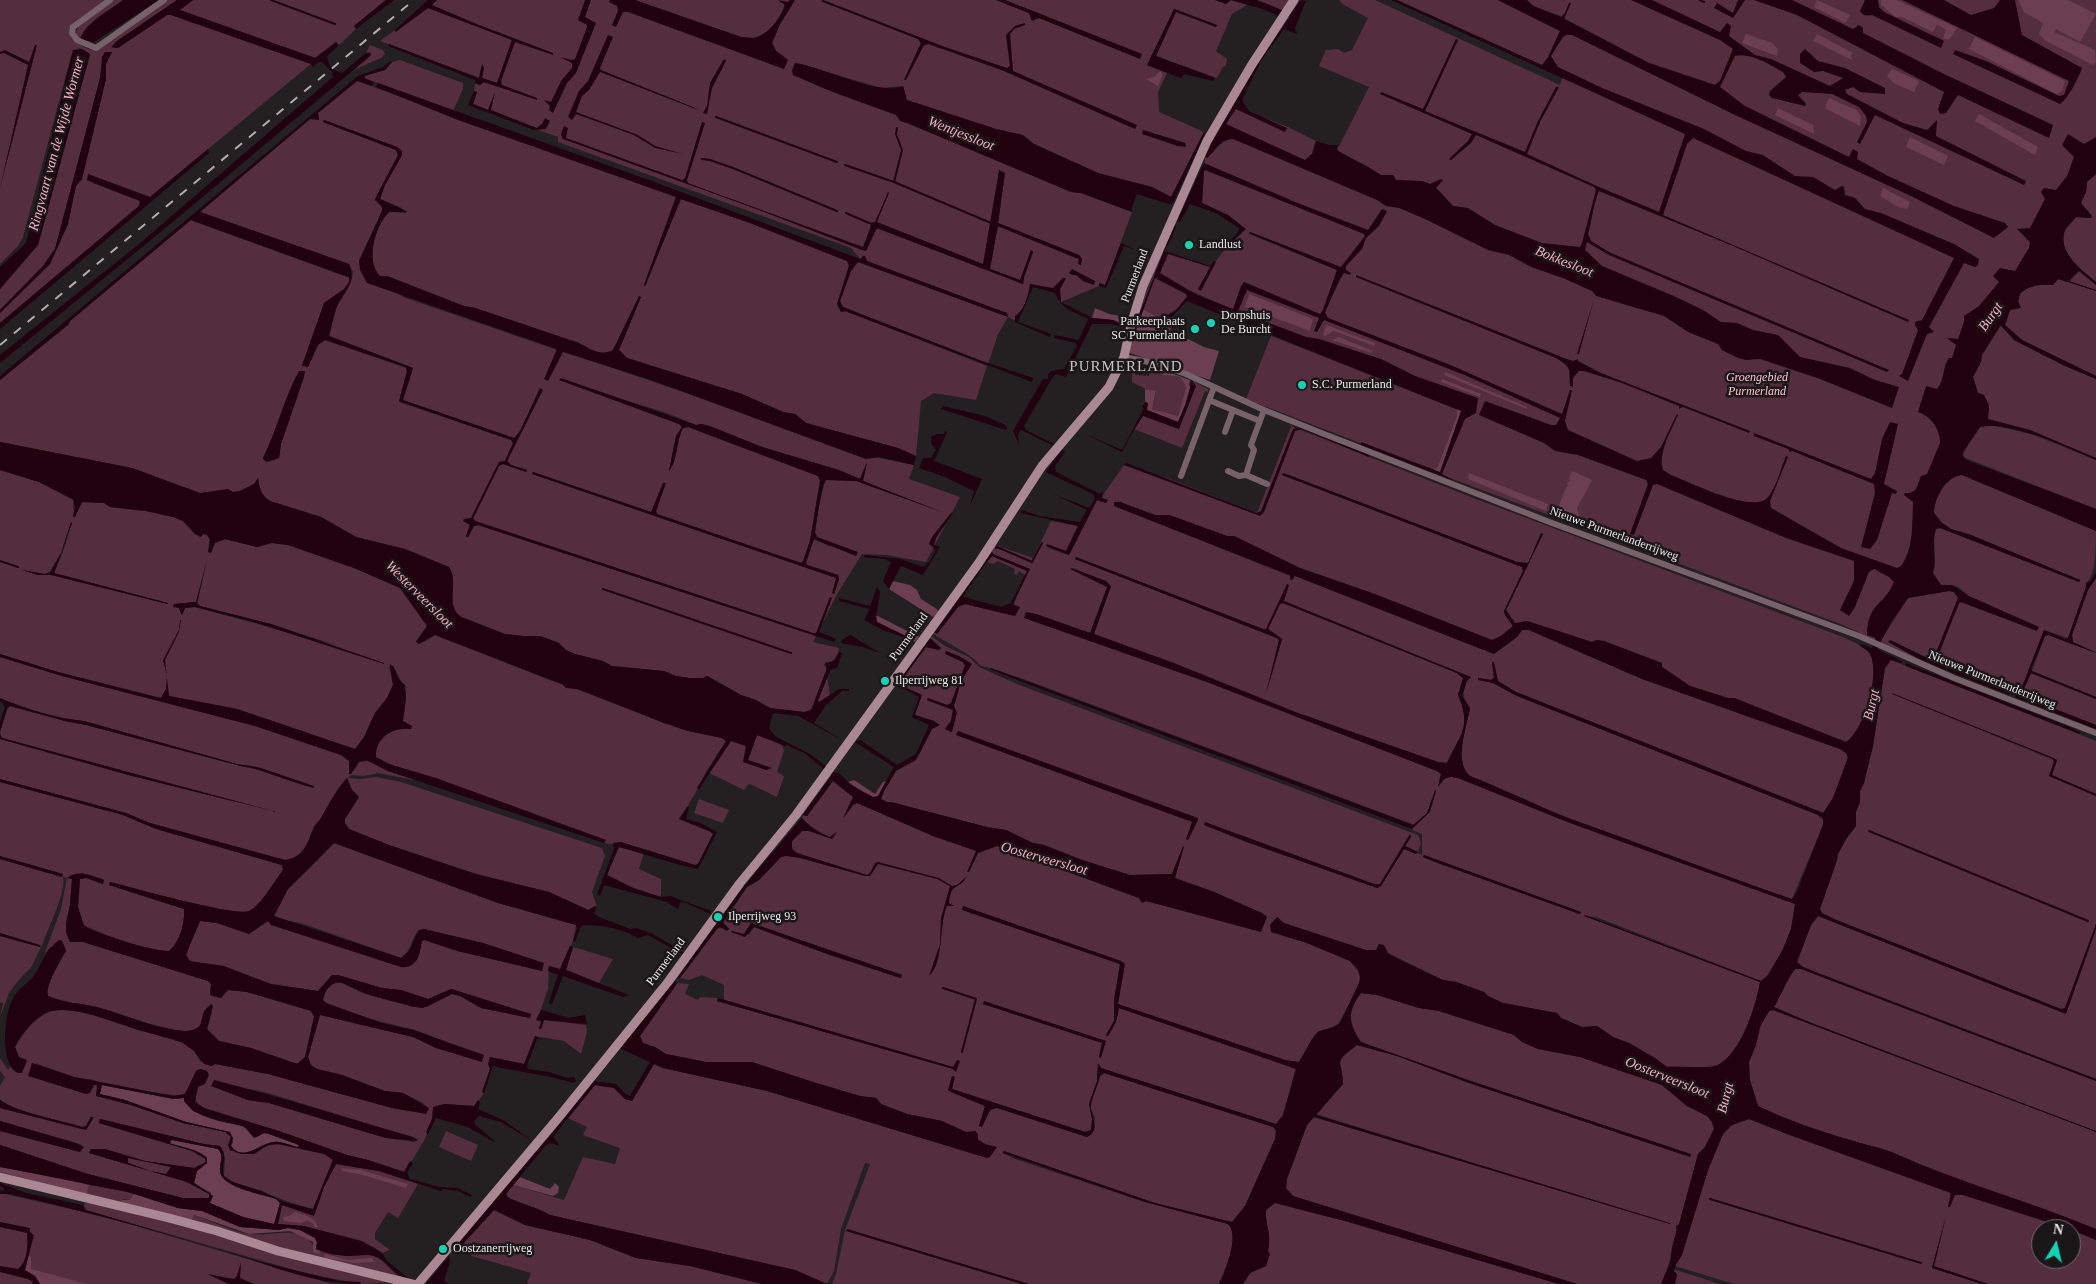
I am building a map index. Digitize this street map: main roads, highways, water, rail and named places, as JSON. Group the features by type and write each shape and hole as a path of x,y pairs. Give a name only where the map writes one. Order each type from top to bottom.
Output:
{"water":[{"path":"123,0 159,0 94,42 80,39 93,22"},
{"path":"177,0 193,0 180,10 315,58 336,42 339,45 327,56 330,65 342,73 366,53 371,53 370,56 168,226 0,363 0,355 138,245 333,77 332,72 322,62 318,62 313,67 311,64 171,15 167,15 118,48 111,47"},
{"path":"386,0 394,0 356,29 354,26"},
{"path":"428,0 437,0 432,5 553,53 553,55 515,42 501,81 502,85 537,98 537,100 484,82 480,85 475,83 475,80 388,46 389,44 479,78 482,64 484,68 482,78 497,83 512,40 428,8 395,32"},
{"path":"585,0 591,0 585,17 596,23 576,73 567,83 553,113 549,110 550,106 544,100 551,102 561,81 572,68 572,63 560,57 575,59 587,27 587,25 578,20"},
{"path":"610,0 635,0 741,37 754,38 769,30 780,15 785,5 778,0 788,2 795,0 780,24 772,43 776,51 788,60 784,69 628,12 623,12 616,27 612,25 618,11 617,6 609,2"},
{"path":"823,0 942,46 1007,68 1010,66 1006,35 1015,26 1025,23 1025,25 1014,29 1010,34 1013,71 1137,125 1135,129 1004,71 929,44 924,45 906,80 904,80 921,43 918,39 821,1"},
{"path":"996,0 1005,0 1142,54 1140,59 1039,18 1032,21 1029,13"},
{"path":"1215,0 1231,0 1226,4"},
{"path":"1231,0 1257,0 1284,11 1283,13 1280,12 1278,16 1266,10"},
{"name":"Bokkesloot","path":"1301,0 1306,1 1295,28 1297,34 1284,29 1261,61 1242,100 1249,111 1287,128 1285,132 1236,109 1226,124 1305,160 1312,154 1316,141 1329,145 1338,145 1337,150 1339,152 1381,175 1393,175 1396,180 1422,181 1430,184 1441,179 1443,180 1436,188 1453,206 1468,208 1495,225 1542,243 1580,247 1596,190 1594,187 1476,135 1471,143 1451,160 1449,159 1468,141 1472,134 1380,94 1381,92 1423,109 1456,39 1458,40 1425,111 1525,152 1538,121 1556,87 1559,87 1540,122 1527,154 1659,212 1685,134 1391,0 1397,0 1542,65 1549,56 1560,31 1498,0 1527,0 1533,6 1561,17 1569,3 1571,3 1564,19 1649,63 1715,85 1720,81 1733,49 1720,40 1631,0 1652,0 1720,32 1727,23 1731,26 1729,36 1755,55 1771,59 1830,86 1843,78 1823,71 1814,72 1800,63 1800,54 1805,49 1818,61 1845,68 1885,88 1885,94 1860,92 1853,87 1845,90 1847,94 1903,123 1927,130 1937,120 1936,136 2026,181 2024,185 1875,115 1860,144 1857,142 1867,122 1866,116 1859,107 1832,94 1802,92 1798,95 1806,104 1805,106 1772,98 1769,95 1770,91 1786,77 1783,72 1754,57 1735,56 1720,87 1745,106 1849,157 1853,149 1858,152 1857,159 1888,176 1954,206 2005,223 2008,227 1994,238 1911,196 1733,114 1572,35 1563,37 1551,56 1558,67 1602,88 1704,129 1746,151 1763,155 1795,176 1813,177 1835,190 1842,186 1844,187 1845,195 1855,198 1865,209 1881,213 1954,244 1979,259 1978,265 1975,267 1964,263 1929,327 1934,332 1927,334 1908,381 1899,376 1902,374 1918,330 1915,322 1922,320 1954,258 1693,138 1687,144 1663,215 1909,320 1908,322 1733,246 1599,191 1588,234 1591,241 1611,253 1889,370 1887,372 1609,255 1587,242 1585,250 1602,266 1676,297 1703,310 1721,322 1737,323 1753,330 1778,335 1800,357 1850,368 1875,380 1899,387 1892,408 1820,379 1760,359 1746,360 1738,358 1722,350 1718,344 1688,332 1664,316 1596,296 1592,291 1563,278 1531,267 1509,255 1488,250 1425,219 1399,208 1386,206 1377,200 1233,139 1225,141 1207,158 1205,157 1222,122 1261,59 1290,17 1287,16"},
{"path":"1738,0 1745,0 1733,18 1714,8 1717,3 1733,13"},
{"path":"1754,0 1792,0 1853,29 1859,25 1863,28 1863,33 1944,74 2053,125 2049,138 1958,95 1946,113 1940,114 1938,109 1944,92 1797,15"},
{"path":"1865,0 1878,0 1879,7 1884,12 1944,41 1941,48 1872,15 1864,15 1860,11"},
{"path":"1902,0 1944,0 1971,15 1994,8 2000,0 2015,0 2022,35 2082,68 2081,72 2070,93 2060,104 1953,54 1955,50 1986,61 2059,96 2064,95 2069,81"},
{"path":"1174,9 1217,25 1216,27 1176,12 1156,56 1215,78 1213,81 1184,74 1181,78 1147,65"},
{"path":"608,35 613,37 600,68 601,70 698,110 600,72 589,90 582,96 576,112 638,135 655,146 683,154 655,148 634,135 576,114 572,120 568,117 579,91 588,81"},
{"path":"35,45 37,45 0,188 28,65 4,53 0,54 0,52 5,50 29,62"},
{"name":"Ringvaart van de Wijde Wormer","path":"82,49 90,54 38,245 0,289 0,267 26,243 73,50"},
{"path":"105,52 112,52 106,64 106,79 82,179 76,186 68,224 50,264 0,313 0,310 43,266 55,249 100,78 102,57"},
{"path":"724,59 726,61 712,88 707,114 703,113 707,106 710,83"},
{"path":"391,61 385,70 365,76 364,78 374,82 372,86 357,81 318,113 319,120 310,119 200,212 349,264 352,276 350,285 336,308 329,336 413,368 403,400 514,438 520,431 540,388 543,390 507,461 511,465 527,470 526,472 503,464 499,466 473,518 475,521 813,633 816,633 830,597 832,598 819,632 836,639 834,642 478,525 474,526 468,537 466,536 470,525 463,521 464,519 471,518 499,462 505,461 513,443 511,440 399,401 407,371 406,367 325,340 318,345 308,367 302,366 324,303 344,289 349,282 349,277 191,220 0,380 0,376 358,76 383,67"},
{"name":"Wentjessloot","path":"795,63 880,87 893,88 903,86 907,100 996,129 1023,135 1034,144 1098,173 1152,187 1171,197 1205,133 1172,205 1137,194 1132,212 1081,193 1071,192 900,121 896,115 830,91 793,75 792,70"},
{"path":"378,83 668,187 860,259 865,256 867,261 1007,313 1008,317 858,262 851,271 840,301 843,307 982,361 1033,378 1032,382 845,311 841,312 837,304 849,266 847,261 750,223 681,199 645,286 676,197 458,120 376,87"},
{"path":"474,91 477,92 473,104 488,110 495,92 491,110 537,128 545,118 550,121 546,129 534,130 468,105"},
{"path":"324,120 397,147 402,151 402,155 385,185 380,199 408,212 389,212 376,234 373,262 380,276 387,276 464,306 475,308 604,353 613,350 639,296 641,297 619,350 627,358 742,394 783,412 795,414 806,423 898,448 916,456 914,465 879,457 866,459 651,380 563,352 548,381 544,379 557,349 367,283 360,270 359,261 382,211 382,207 375,200 376,197 398,155 396,150 323,122"},
{"path":"702,122 705,123 687,180 688,183 863,247 871,226 869,223 875,222 888,192 877,222 983,264 999,170 1005,173 998,223 1079,255 1082,259 1081,265 1078,264 1079,259 998,226 990,269 1020,280 1031,250 1033,252 1023,284 877,228 866,251 862,250 759,210 563,139 561,134 564,126 568,128 566,138 682,180 685,178"},
{"path":"1143,130 1185,143 1186,147 1142,134"},
{"name":"Oosterveersloot","path":"2068,134 2084,144 2096,137 2096,174 2087,182 2086,192 2081,203 2092,216 2091,218 2076,217 2065,231 2063,241 2068,255 2096,282 2096,285 2079,271 2069,281 2096,291 2058,279 2053,285 2031,287 2020,294 2018,301 2021,308 2010,310 2005,325 2022,340 2096,376 2096,379 2063,365 2014,340 2001,325 1982,355 1981,362 1973,377 1978,393 1984,395 1989,406 1988,419 2030,430 2096,458 2096,460 2039,436 1993,426 1980,427 1962,454 1966,460 2096,509 2096,531 1962,475 1951,479 1942,489 1936,501 1934,513 1942,523 1951,529 1971,535 2080,580 2079,582 1940,528 1936,529 1933,573 1941,585 1952,585 1969,596 2039,627 2037,631 1961,602 1938,656 1935,655 1958,598 1954,592 1949,591 1908,598 1891,622 1877,649 1902,661 1901,663 1891,660 1885,668 1873,746 1856,812 1856,826 1838,854 1820,909 1822,913 1834,919 2061,1009 2065,1008 2096,924 2096,929 2066,1014 1818,916 1811,925 1797,962 1803,967 1843,983 2096,1079 2096,1081 1801,969 1795,969 1774,1007 2096,1132 1773,1010 1769,1011 1760,1027 1756,1045 1749,1062 1750,1080 1758,1106 1803,1125 1889,1151 1944,1174 2071,1219 2039,1219 1963,1195 1955,1195 1950,1207 1948,1207 1951,1193 1749,1119 1732,1125 1723,1134 1708,1170 1682,1255 1675,1266 1670,1264 1676,1227 1679,1224 1698,1154 1705,1147 1714,1129 1712,1122 1707,1116 1687,1106 1662,1085 1580,1057 1538,1049 1522,1042 1514,1035 1439,1011 1419,1008 1377,995 1361,993 1354,1005 1351,1022 1361,1042 1468,1080 1691,1154 1690,1157 1469,1083 1397,1056 1357,1045 1341,1059 1343,1084 1316,1115 1670,1224 1314,1117 1307,1125 1287,1179 1286,1188 1293,1196 1577,1284 1559,1284 1345,1221 1275,1203 1266,1210 1269,1239 1268,1251 1270,1254 1266,1266 1250,1273 1243,1284 1219,1284 1228,1262 1232,1245 1231,1229 1228,1224 1145,1202 1003,1153 1004,1151 1155,1203 1232,1222 1245,1206 1275,1139 1276,1131 1273,1127 1104,1073 1100,1076 1091,1104 1094,1130 1087,1137 997,1108 990,1110 982,1127 979,1126 985,1106 948,1090 952,1076 955,1077 952,1089 1085,1132 1091,1130 1092,1119 1089,1104 1097,1081 1098,1063 1101,1068 1276,1124 1283,1115 1296,1069 1119,1008 1116,1022 1108,1036 1106,1035 1114,1021 1114,1000 1120,964 962,910 963,906 1121,961 1125,964 1118,1004 1285,1060 1299,1062 1317,1033 1340,1023 1360,977 1358,970 1350,961 1307,943 1271,932 1270,925 1277,917 1284,923 1366,950 1376,950 1379,944 1384,945 1388,953 1396,958 1443,980 1456,982 1484,992 1503,1003 1557,1013 1561,1018 1582,1027 1597,1026 1613,1037 1629,1043 1655,1058 1667,1067 1701,1067 1718,1065 1734,1050 1751,1016 1760,982 1584,916 1761,981 1768,975 1783,949 1791,929 1795,904 1570,823 1458,778 1446,778 1438,787 1441,774 1437,771 1204,681 1024,618 1026,612 1036,614 1090,633 1107,587 1070,569 1072,568 1106,581 1111,586 1094,634 1174,663 1298,713 1438,762 1447,763 1463,730 1464,723 1464,715 1458,695 1463,678 1457,673 1283,603 1280,604 1268,629 1282,639 1266,694 1279,640 1277,638 1075,559 1076,557 1263,629 1266,629 1287,584 1289,585 1284,601 1471,677 1467,681 1462,696 1470,708 1462,744 1462,762 1470,776 1571,819 1792,899 1797,892 1823,825 1823,819 1818,815 1517,696 1493,683 1478,680 1478,678 1491,680 1494,678 1492,662 1494,662 1498,681 1516,692 1823,813 1833,798 1848,758 1846,753 1840,749 1642,679 1529,630 1522,630 1517,637 1494,654 1295,576 1292,580 1290,575 1114,506 1114,502 1120,502 1155,515 1169,515 1227,536 1234,536 1300,568 1372,593 1492,640 1501,636 1513,626 1504,611 1523,571 1522,567 1282,475 1283,473 1517,562 1528,563 1541,533 1543,534 1506,610 1515,623 1527,621 1592,642 1597,640 1604,641 1662,663 1662,667 1690,686 1728,698 1734,698 1846,742 1853,736 1865,714 1872,686 1872,661 1869,652 1860,644 1872,648 1876,638 1867,635 1870,616 1894,582 1874,569 1869,572 1855,607 1849,616 1840,610 1854,581 1854,561 1786,538 1657,484 1653,485 1634,535 1630,534 1648,484 1646,480 1578,455 1555,451 1544,443 1479,415 1485,401 1551,425 1556,425 1560,418 1467,376 1324,320 1317,332 1314,331 1319,318 1247,290 1238,311 1306,337 1319,339 1381,359 1415,376 1478,398 1476,413 1465,419 1442,474 1455,481 1361,445 1361,442 1440,472 1461,411 1187,301 1171,318 1164,317 1176,310 1187,297 1186,294 1155,278 1136,330 1110,324 1092,324 1066,377 1056,374 1052,378 1024,426 1026,430 1056,445 1065,452 1055,466 1056,472 1100,494 1103,491 1102,498 1108,500 1106,503 1097,500 1069,555 1046,546 1047,544 1066,551 1078,526 1021,513 1022,510 1039,516 1080,522 1087,510 1053,494 1089,508 1095,499 1093,494 1046,472 1060,452 1054,446 1021,430 1018,434 1019,444 1013,431 1043,379 1048,379 1048,374 1051,371 1064,369 1077,346 1076,343 1054,338 1054,335 1079,340 1088,319 1065,307 1058,299 1055,293 1033,287 1018,322 1051,334 1050,337 1015,322 1015,316 1026,302 1030,284 1053,288 1063,278 1066,278 1060,289 1061,302 1092,318 1113,320 1126,327 1134,328 1166,245 1165,251 1210,266 1214,261 1216,262 1201,291 1198,289 1210,267 1168,254 1160,273 1197,295 1233,309 1244,282 1320,314 1337,270 1249,233 1341,267 1365,236 1364,234 1205,170 1202,203 1228,215 1246,229 1230,244 1228,243 1239,231 1239,228 1216,213 1190,204 1180,222 1177,221 1204,163 1300,204 1368,230 1382,209 1387,211 1379,226 1366,238 1362,249 1346,266 1346,270 1351,273 1350,275 1344,273 1339,281 1325,312 1328,318 1448,364 1562,414 1570,390 1572,390 1565,421 1568,430 1637,461 1651,458 1661,447 1677,414 1662,456 1663,470 1722,496 1751,502 1762,501 1772,492 1786,456 1788,457 1770,501 1771,508 1841,548 1897,568 1901,566 1905,559 1912,535 1913,502 1904,495 1914,491 1921,476 1927,474 1940,443 1940,438 1934,424 1918,412 1926,386 1937,389 1940,385 1945,365 1949,358 1952,358 1956,345 1947,338 1958,339 1964,322 1964,316 1979,306 1999,282 1993,276 2000,268 2015,271 2029,248 2030,242 2017,229 2030,228 2045,199 2041,192 2044,188 2056,190 2067,176 2074,157 2062,145"},
{"path":"208,149 209,153 0,329 0,323 139,206 140,201 87,180 88,174 150,197"},
{"path":"1121,243 1136,250 1124,246 1106,288 1099,286 1099,283 1105,285"},
{"path":"1072,269 1095,281 1094,285 1069,273"},
{"path":"1356,275 1564,358 1573,361 1578,359 1578,361 1601,373 1750,431 1749,433 1683,407 1679,409 1679,406 1622,383 1584,371 1579,371 1573,378 1573,387 1570,386 1569,369 1556,358 1356,277"},
{"path":"1594,299 1579,354 1577,354"},
{"path":"299,371 305,371 304,377 281,444 279,458 267,462 263,458"},
{"path":"561,378 696,425 710,426 762,447 839,470 860,479 867,462 863,481 942,512 856,481 826,480 815,532 817,537 858,552 856,556 814,539 806,563 807,565 838,575 839,579 834,594 832,593 836,578 532,474 533,472 651,512 663,483 666,483 656,511 657,514 801,563 810,541 820,481 818,476 688,427 683,428 674,462 669,471 676,436 682,427 679,424 559,380"},
{"path":"1192,380 1196,386 1179,429 1143,416 1122,452 1085,434 1122,450 1144,408 1142,407 1145,402 1148,403 1147,410 1178,422 1185,406"},
{"path":"943,406 985,416 1005,425 1007,428 1006,430 941,409"},
{"path":"1890,422 1898,424 1884,484 1897,491 1896,494 1892,493 1877,540 1870,549 1861,547 1875,493 1874,484 1754,436 1754,433 1871,479 1875,473 1882,439"},
{"path":"1302,427 1368,453 1369,457 1302,429 1295,431 1264,512 1260,516 1124,465 1126,463 1257,513 1261,511 1293,429"},
{"path":"945,431 947,432 934,461 982,479 970,505 974,491 945,477 919,468 923,458 931,458 936,450 931,443 931,437 937,434 944,434"},
{"path":"0,442 132,468 200,493 228,489 233,492 240,491 254,484 258,478 261,491 270,501 321,517 356,537 405,549 449,567 453,580 453,607 461,617 505,634 540,636 559,643 566,650 575,654 603,661 612,666 664,671 676,676 689,678 703,678 707,676 741,695 756,700 770,708 804,712 811,710 827,668 824,664 834,661 839,652 842,653 837,668 831,669 818,700 819,702 839,689 849,689 849,691 843,690 825,706 814,723 842,740 798,716 773,713 769,728 776,737 810,754 832,771 840,774 851,785 873,797 878,796 894,767 855,742 860,740 897,765 916,754 929,725 912,717 919,697 896,685 930,638 941,648 939,650 926,647 904,677 902,686 922,695 915,715 940,725 932,729 916,760 896,771 881,799 987,827 1006,830 1033,843 1044,845 1082,860 1130,875 1172,874 1183,846 1175,878 1214,892 1267,917 1261,932 1146,901 1142,903 1139,898 997,846 978,853 969,872 967,872 976,851 933,836 857,803 853,805 843,818 853,797 833,781 807,816 803,815 832,775 804,753 757,735 748,760 772,768 766,770 743,762 746,746 731,741 699,789 697,788 726,741 722,738 688,731 577,689 566,688 562,684 435,635 419,644 416,642 427,626 400,588 354,568 288,545 272,543 257,547 225,539 215,543 211,553 208,552 210,540 207,535 203,534 201,537 195,534 183,521 146,511 110,507 104,503 82,502 75,517 73,517 75,506 73,499 39,482 0,470"},
{"path":"951,513 953,513 936,538 934,545 940,547 923,575 901,566 889,589 883,581 891,562 884,559 864,557 865,555 900,559 923,567 930,561 936,550 929,544 932,537"},
{"path":"72,523 54,573 168,604 51,575 38,575 22,570 45,574 50,572 61,553"},
{"path":"992,552 1030,569 1014,602 1014,605 1020,607 1015,616 965,604 958,607 937,634 934,632 968,586 964,597 1001,607 1011,603 1027,571 992,556 987,562"},
{"path":"207,560 197,603 200,606 271,624 384,664 254,622 195,607 185,608 182,615 179,608 173,607 174,604 196,602"},
{"path":"2096,572 2096,578 2088,590 2072,635 2073,642 2096,653 2048,635 2045,636 2031,669 2096,697 2096,699 2031,673 2023,691 2021,690 2044,630 2065,639 2068,638 2086,583 2091,581"},
{"path":"877,587 880,592 877,622 906,636 906,638 883,630 864,620 870,609 839,601 839,598 870,606"},
{"path":"181,620 179,632 165,660 167,674 163,660 179,630"},
{"path":"850,635 880,653 863,647 841,643 842,640"},
{"path":"1890,640 1931,660 1934,659 1939,663 2010,691 2009,695 1921,660 1888,642"},
{"path":"946,651 972,664 961,681 954,706 957,713 952,732 945,729 951,721 953,710 927,700 928,698 947,705 951,703 965,665 963,662 945,654"},
{"path":"0,654 58,672 161,698 166,689 167,677 169,696 237,709 355,749 364,737 375,713 387,698 393,685 390,664 405,685 406,697 403,721 412,726 411,729 398,730 386,735 376,750 376,757 389,764 436,778 606,840 604,843 388,771 366,760 359,762 351,774 349,774 349,761 341,755 255,726 62,676 0,657"},
{"path":"1906,663 2072,728 2080,732 2080,734 1908,667 1905,665"},
{"path":"991,668 1413,825 1427,813 1435,790 1430,812 1412,829 1004,675"},
{"path":"1892,693 2054,758 2057,760 2052,775 2096,794 2096,796 2049,776 2054,762 2053,759"},
{"path":"2016,694 2096,725 2096,729 2015,697"},
{"path":"0,698 62,718 84,721 237,764 261,768 314,786 314,788 259,770 10,706 7,708 0,732 0,723 5,706 0,701"},
{"path":"958,731 1198,818 1198,820 1188,840 1186,839 1192,822 956,735"},
{"path":"0,735 2,738 277,812 132,776 0,739"},
{"path":"347,778 352,790 359,797 345,819 349,829 389,845 476,874 549,892 588,910 595,906 597,907 594,913 599,917 630,929 636,928 651,933 690,956 693,956 745,885 802,818 814,829 830,837 837,832 832,839 809,831 802,831 792,841 792,849 797,853 867,875 875,863 878,862 939,878 952,886 957,885 967,876 964,881 953,889 950,896 949,903 954,906 947,906 937,963 929,976 940,944 941,918 950,886 937,879 878,864 870,876 865,876 786,856 781,857 759,880 747,887 723,922 729,929 727,931 720,927 717,929 680,978 678,977 690,961 689,958 648,935 638,938 611,928 583,925 575,942 573,941 577,928 576,925 498,903 334,843 288,889 274,916 401,958 409,951 418,931 424,929 483,943 544,963 542,971 457,951 424,940 422,941 417,960 411,966 401,967 271,925 268,921 249,934 217,923 200,921 186,955 190,961 224,966 271,984 318,991 332,975 338,975 382,988 401,990 428,999 451,989 531,1014 530,1018 481,1008 460,996 452,994 423,1008 374,996 345,984 335,983 329,987 323,1000 326,1003 382,1023 413,1030 484,1055 482,1062 436,1048 413,1037 320,1015 308,1057 311,1065 317,1069 342,1075 385,1091 403,1093 429,1108 426,1114 392,1108 268,1074 215,1064 212,1066 204,1064 194,1051 183,1043 81,1012 68,1010 56,1010 46,1013 28,1028 15,1047 19,1057 27,1060 22,1073 15,1071 10,1064 5,1042 5,1029 10,1006 16,994 37,972 46,954 59,940 62,941 66,950 48,986 47,992 48,996 66,1002 97,1007 150,1024 183,1031 192,1030 200,1026 204,1011 211,1004 213,1006 207,1029 219,1041 251,1048 297,1064 305,1057 314,1017 311,1011 247,992 228,990 221,998 210,995 211,984 208,981 83,942 70,942 66,933 72,879 67,878 72,875 86,874 104,880 103,884 86,878 80,879 78,907 84,926 126,942 169,951 181,932 184,909 109,885 110,882 205,906 240,912 249,911 258,904 283,870 282,865 156,829 123,815 0,782 0,779 126,813 150,823 285,860 297,856 301,852 307,844 314,827"},
{"path":"687,807 689,807 686,819 700,823 717,832 698,869 619,847 607,875 633,888 661,897 670,896 711,911 710,914 684,902 680,903 678,909 667,902 604,885 600,896 597,894 614,849 613,843 621,842 695,865 698,864 713,834 679,819"},
{"path":"1205,822 1374,884 1380,884 1410,834 1411,837 1405,846 1418,852 1416,854 1404,849 1381,886 1377,888 1249,843 1204,825"},
{"path":"1424,855 1581,912 1580,914 1435,862 1423,857"},
{"path":"0,856 63,874 62,877 0,859"},
{"path":"751,923 902,975 901,978 830,955 754,927 745,937 731,932 744,934"},
{"path":"0,933 40,945 40,947 0,936"},
{"path":"570,946 573,947 566,970 629,995 623,997 563,976 552,1004 550,1004 558,975 548,971 549,966 560,969"},
{"path":"674,981 677,983 674,988 640,1036 643,1043 655,1047 666,1054 706,1062 752,1062 860,1096 876,1098 881,1104 907,1114 942,1121 966,1132 975,1131 978,1134 978,1140 987,1145 997,1147 990,1157 987,1158 767,1091 663,1068 654,1064 632,1101 625,1099 614,1088 595,1085 553,1137 560,1146 551,1143 546,1145 506,1194 507,1197 550,1215 795,1270 827,1284 762,1284 690,1266 636,1258 590,1240 525,1225 494,1210 462,1245 472,1256 453,1248 550,1136 593,1081 616,1084 624,1093 630,1096 650,1062 619,1048"},
{"path":"718,998 953,1067 957,1060 960,1061 956,1072 953,1069 717,1001"},
{"path":"984,1001 1106,1041 1101,1058 1099,1057 1102,1043 983,1004"},
{"path":"541,1010 569,1018 585,1015 587,1024 544,1020 541,1029 539,1029 541,1021 536,1020"},
{"path":"535,1036 542,1040 537,1039 527,1066 528,1069 549,1072 567,1078 574,1077 576,1081 574,1083 493,1066 484,1093 482,1092 490,1069 488,1064 490,1057 524,1064"},
{"path":"32,1063 74,1077 173,1096 185,1094 196,1071 200,1069 207,1071 209,1075 205,1084 198,1087 195,1102 206,1109 404,1172 410,1161 413,1163 407,1173 410,1179 439,1187 457,1188 472,1195 471,1197 458,1191 443,1189 441,1191 379,1171 336,1164 324,1187 314,1216 282,1205 278,1224 304,1226 362,1241 382,1253 387,1261 407,1277 406,1279 374,1256 338,1255 316,1249 317,1242 315,1238 300,1230 240,1227 202,1211 178,1208 128,1192 0,1167 0,1145 88,1174 183,1198 209,1198 209,1194 187,1182 89,1153 91,1149 105,1149 145,1161 194,1168 206,1162 205,1158 192,1151 99,1123 100,1119 204,1144 220,1146 224,1153 224,1176 232,1182 262,1191 284,1202 313,1209 333,1160 324,1154 280,1144 268,1145 254,1154 241,1154 230,1150 228,1145 231,1137 225,1132 183,1123 131,1105 96,1096 97,1085 94,1085 90,1093 86,1094 28,1076","holes":["102,1085 174,1099 184,1098 184,1101 193,1111 219,1121 244,1126 254,1138 264,1133 299,1145 298,1147 274,1142 241,1153 231,1146 233,1138 230,1132 186,1122 125,1100 100,1094","171,1140 218,1149 221,1157 220,1172 223,1178 244,1190 276,1199 280,1203 274,1224 243,1217 210,1203 213,1196 194,1183 197,1171 207,1163 207,1158 195,1150 170,1144","128,1158 171,1167 166,1174 150,1171 128,1163"]},
{"path":"214,1080 413,1137 418,1141 386,1138 269,1103 248,1100 211,1086"},
{"path":"0,1100 17,1109 82,1127 86,1126 91,1117 94,1117 86,1130 0,1108"},
{"path":"478,1100 480,1102 478,1109 505,1121 531,1140 501,1122 479,1116 474,1121 475,1125 494,1142 468,1127 436,1118 428,1134 426,1132 432,1119 433,1107 444,1104 474,1106"},
{"path":"0,1121 84,1147 80,1152 0,1131"},
{"path":"0,1183 26,1193 83,1205 86,1210 265,1263 339,1281 361,1282 360,1284 342,1283 307,1277 143,1228 11,1194 0,1194 0,1190 4,1191 4,1188 0,1186"},
{"path":"1947,1213 1934,1266 1988,1284 1982,1284 1932,1268"},
{"path":"0,1222 30,1228 30,1232 34,1235 25,1270 35,1276 40,1284 32,1284 33,1282 28,1279 0,1272 0,1266 18,1269 24,1262 27,1252 27,1233 0,1227"},
{"path":"2081,1223 2096,1229 2096,1240 2081,1233"},
{"path":"847,1229 1029,1284 1022,1284 846,1231"},
{"path":"449,1256 450,1262 444,1281 448,1284 426,1284"},
{"path":"241,1262 240,1278 254,1284 229,1284 207,1274 234,1279 237,1276"},
{"path":"1668,1268 1677,1274 1675,1284 1661,1284"}],"waterway":[{"path":"271,0 335,24"},
{"path":"1700,0 1704,2"},
{"path":"716,117 837,162"},
{"path":"845,165 894,182 902,150 896,134 897,128"},
{"path":"702,159 733,168 837,211"},
{"path":"894,182 991,223"},
{"path":"846,213 869,223"},
{"path":"1167,245 1175,227"},
{"path":"996,548 1032,562 1042,543"},
{"path":"966,590 988,559"},
{"path":"0,561 18,567"},
{"path":"603,589 791,653"},
{"path":"1869,831 2088,921"},
{"path":"943,988 976,999 962,1052"},
{"path":"1710,1199 1921,1263"},
{"name":"Burgt","path":"1667,1284 1675,1257"}],"railway":[{"path":"0,345 414,0"}],"place":[{"name":"Landlust","path":"1189,245"},
{"name":"Dorpshuis De Burcht","path":"1211,323"},
{"name":"Parkeerplaats SC Purmerland","path":"1195,329"},
{"name":"S.C. Purmerland","path":"1302,385"},
{"name":"Ilperrijweg 81","path":"885,681"},
{"name":"Ilperrijweg 93","path":"718,917"},
{"name":"Oostzanerrijweg","path":"443,1249"}],"district":[{"name":"PURMERLAND","path":"1126,367"}],"park label":[{"name":"Groengebied Purmerland","path":"1757,385"}],"water label":[{"name":"Westerveersloot","path":"419,595"}]}
